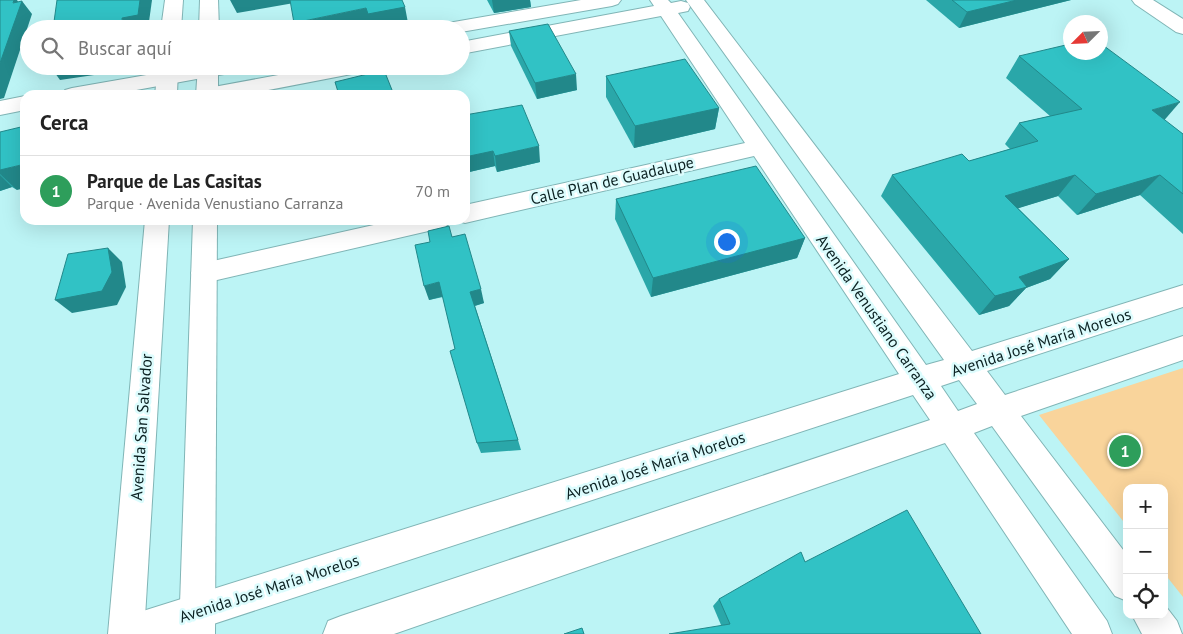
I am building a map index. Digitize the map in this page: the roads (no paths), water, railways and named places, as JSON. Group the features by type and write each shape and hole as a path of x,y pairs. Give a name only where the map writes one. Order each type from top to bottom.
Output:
{"street":[{"path":"172,20 174,0"},
{"path":"209,20 210,0"},
{"path":"470,25 612,0"},
{"path":"1141,0 1183,28"},
{"path":"1172,0 1183,7"},
{"path":"470,46 662,5 702,1 965,366 1123,579"},
{"name":"Avenida Venustiano Carranza","path":"662,5 1094,634"},
{"path":"104,90 168,80 186,75"},
{"path":"208,75 208,90"},
{"path":"235,90 314,75"},
{"path":"0,108 20,104"},
{"name":"Calle Plan de Guadalupe","path":"470,213 760,147"},
{"name":"Avenida San Salvador","path":"126,634 157,225"},
{"path":"197,623 205,225"},
{"path":"204,273 415,225"},
{"name":"Avenida José María Morelos","path":"126,634 197,623 920,380 1183,296"},
{"path":"341,634 1183,348"},
{"path":"1153,619 1164,634"}],"place":[{"name":"Parque de Las Casitas","path":"1125,451"}]}
